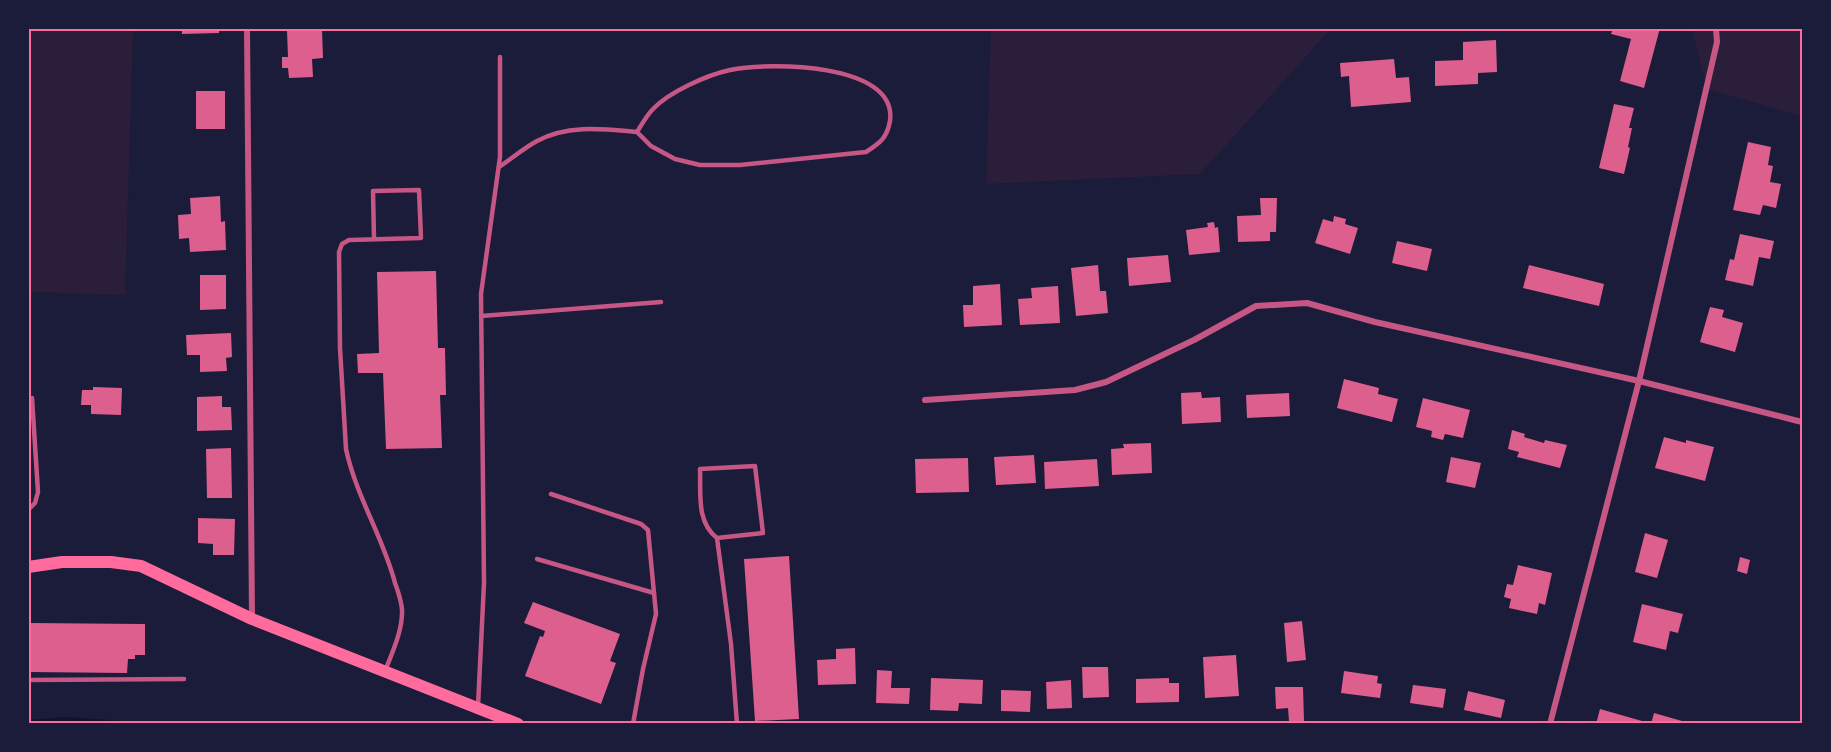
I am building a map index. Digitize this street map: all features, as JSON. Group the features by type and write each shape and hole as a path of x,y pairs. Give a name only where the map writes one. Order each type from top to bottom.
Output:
{"main road":[{"path":"28,567 62,562 111,562 141,566 252,619 518,723"}],"street":[{"path":"247,28 252,619"},
{"path":"1550,723 1639,381 1718,42 1716,28"},
{"path":"925,400 1075,390 1106,382 1194,340 1256,306 1307,303 1375,322 1639,381 1803,422"}],"lane":[{"path":"478,707 484,583 481,294 499,167 500,57"},
{"path":"499,167 538,141 570,130 603,129 637,132 651,146 675,159 700,165 740,165 867,153 883,141 889,130 891,114 885,96 868,82 841,73 784,65 730,70 681,88 653,109 637,132"},
{"path":"374,239 373,191 419,190 421,238 349,240 342,244 339,252 340,348 346,449 348,460 389,560 402,609 401,621 385,671"},
{"path":"481,316 661,302"},
{"path":"28,510 34,503 38,492 32,398"},
{"path":"717,538 763,533 755,466 700,469 703,520 717,538 731,644 737,723"},
{"path":"551,494 641,524 648,530 656,614 633,723"},
{"path":"537,559 654,593"},
{"path":"28,680 184,679"}],"shaded area":[{"path":"29,28 133,29 125,295 29,292"},
{"path":"991,28 1331,29 1200,174 986,184"},
{"path":"1692,29 1802,29 1802,116 1707,89"}],"building":[{"path":"182,28 219,28 219,33 182,34"},
{"path":"1613,28 1660,28 1644,88 1620,81 1631,39 1611,34"},
{"path":"322,29 323,58 312,59 313,77 289,78 288,68 282,68 282,57 288,57 287,31"},
{"path":"1496,40 1497,72 1478,73 1478,84 1435,86 1435,61 1463,60 1463,42"},
{"path":"1394,59 1396,78 1409,77 1411,102 1351,107 1349,76 1341,77 1340,63"},
{"path":"196,91 225,91 225,129 196,129"},
{"path":"1614,104 1634,108 1629,128 1632,128 1628,147 1630,148 1624,174 1599,168"},
{"path":"1748,142 1771,147 1768,165 1773,166 1770,182 1781,184 1776,208 1763,205 1760,215 1733,210"},
{"path":"220,196 221,222 225,221 226,250 190,252 189,238 179,239 178,215 191,214 190,198"},
{"path":"1260,198 1277,198 1276,232 1270,232 1270,241 1238,242 1237,216 1261,215"},
{"path":"1334,216 1346,219 1345,224 1358,228 1350,254 1315,243 1323,219 1333,222"},
{"path":"1214,222 1215,228 1218,227 1220,252 1189,255 1186,230 1208,227 1207,223"},
{"path":"1740,234 1774,241 1770,259 1759,257 1753,286 1725,280 1730,259 1734,260"},
{"path":"1397,241 1432,249 1427,271 1392,263"},
{"path":"1168,255 1171,282 1129,286 1127,258"},
{"path":"1098,265 1100,291 1106,291 1108,313 1076,316 1071,268"},
{"path":"1529,265 1604,284 1599,306 1523,288"},
{"path":"436,271 438,348 445,348 446,395 440,395 442,448 386,449 383,373 358,373 357,354 379,353 377,272"},
{"path":"200,275 226,275 226,309 200,310"},
{"path":"1000,284 1002,325 964,327 963,305 973,305 973,286"},
{"path":"1058,286 1060,323 1020,325 1018,299 1032,298 1031,288"},
{"path":"1710,307 1724,310 1722,317 1743,323 1735,352 1700,342"},
{"path":"231,333 232,357 226,358 227,371 200,372 200,355 187,355 186,335"},
{"path":"1344,379 1379,388 1378,394 1398,399 1392,422 1337,408"},
{"path":"93,387 122,388 121,415 91,414 91,405 81,405 82,390 93,390"},
{"path":"1201,392 1202,398 1220,397 1221,422 1182,424 1181,393"},
{"path":"1289,393 1290,416 1247,418 1246,395"},
{"path":"222,396 222,407 231,407 232,430 197,431 197,397"},
{"path":"1423,398 1470,410 1463,438 1445,434 1443,440 1431,437 1432,431 1416,427"},
{"path":"1512,430 1525,434 1524,437 1544,443 1545,440 1567,445 1560,468 1517,457 1519,452 1508,449"},
{"path":"1664,437 1714,447 1705,481 1655,468"},
{"path":"1151,443 1152,473 1112,475 1111,449 1124,448 1123,444"},
{"path":"231,448 232,498 207,498 206,449"},
{"path":"1034,455 1036,483 996,485 994,457"},
{"path":"1451,457 1481,463 1475,488 1446,482"},
{"path":"968,458 969,492 916,493 915,459"},
{"path":"1097,459 1099,486 1045,489 1044,462"},
{"path":"198,518 235,519 234,555 213,555 213,544 198,543"},
{"path":"1645,533 1668,540 1657,578 1635,572"},
{"path":"789,556 799,719 755,721 744,559"},
{"path":"1740,557 1750,560 1747,574 1737,571"},
{"path":"1518,565 1552,573 1545,605 1539,603 1537,614 1509,608 1511,599 1504,597 1507,584 1513,585"},
{"path":"533,602 620,634 610,661 616,663 601,704 525,676 540,636 543,637 545,631 524,623"},
{"path":"1642,604 1683,614 1678,633 1670,631 1666,650 1633,642"},
{"path":"1302,621 1306,660 1287,662 1284,623"},
{"path":"28,623 145,624 145,655 135,655 135,659 128,659 127,673 28,672"},
{"path":"855,648 856,684 818,685 817,660 836,659 836,649"},
{"path":"1236,655 1239,696 1205,698 1203,657"},
{"path":"1082,667 1108,667 1109,697 1083,698"},
{"path":"877,670 892,671 891,688 910,688 909,704 876,703"},
{"path":"1344,671 1378,676 1377,683 1382,684 1380,698 1341,693"},
{"path":"931,678 983,680 982,704 959,703 958,711 930,710"},
{"path":"1169,678 1169,683 1179,683 1179,702 1136,703 1136,679"},
{"path":"1071,680 1072,708 1047,709 1046,682"},
{"path":"1413,685 1446,689 1443,708 1410,703"},
{"path":"1275,687 1303,687 1304,721 1289,721 1288,708 1276,709"},
{"path":"1001,690 1031,691 1030,712 1001,711"},
{"path":"1468,691 1505,700 1501,718 1464,710"},
{"path":"1600,709 1642,721 1642,724 1596,724"},
{"path":"1654,713 1689,723 1689,724 1651,724"}],"waterway":[{"path":"28,723 66,720 121,724"}]}
